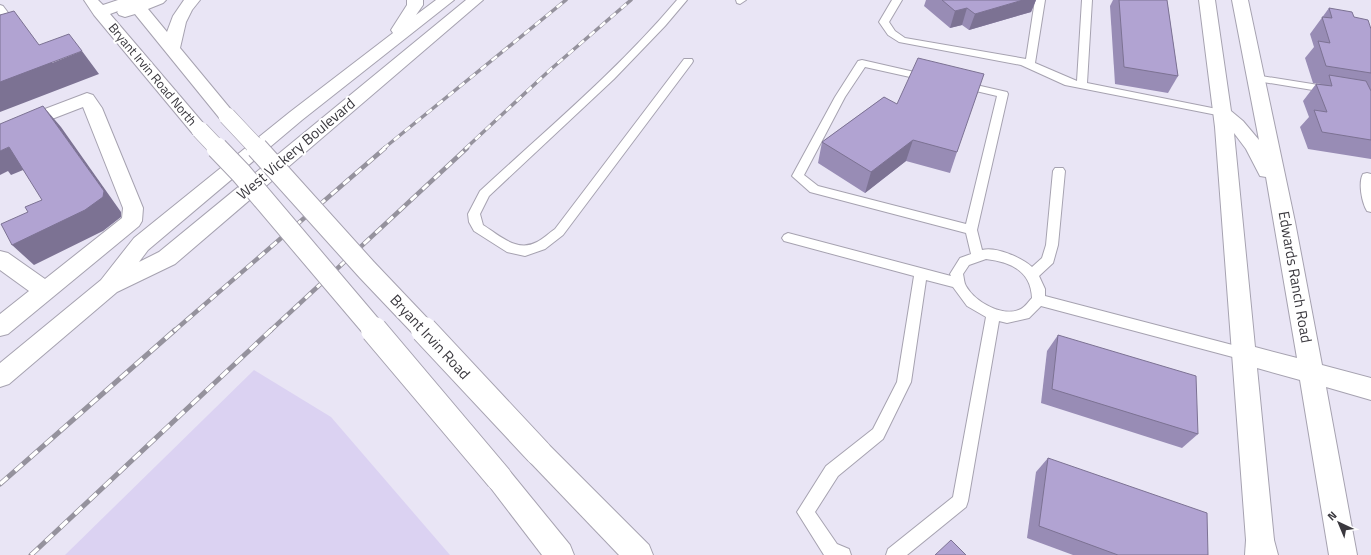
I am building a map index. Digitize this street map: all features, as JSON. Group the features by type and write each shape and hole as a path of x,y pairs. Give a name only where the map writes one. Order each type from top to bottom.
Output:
{"main road":[{"path":"99,10 158,0"},
{"path":"172,47 180,16 192,0"},
{"path":"340,84 392,38 405,23 415,5 415,0"},
{"name":"West Vickery Boulevard","path":"0,377 109,286 141,244 296,116 340,84 446,0"},
{"name":"West Vickery Boulevard","path":"109,286 167,258 475,0"},
{"path":"1207,0 1222,113 1261,550"},
{"name":"Edwards Ranch Road","path":"1240,0 1280,196 1343,555"},
{"name":"Bryant Irvin Road North","path":"135,4 172,47 227,116"},
{"name":"Bryant Irvin Road North","path":"99,10 200,130 241,173 499,478 560,555"},
{"path":"0,133 87,99 94,108 133,208 132,221 0,327"},
{"path":"1222,113 1243,130 1252,142 1280,196"},
{"name":"Bryant Irvin Road","path":"227,116 268,159 367,270 538,452 639,555"},
{"path":"0,259 46,290"},
{"path":"1244,354 1371,389"}],"lane":[{"path":"682,0 662,24 610,77 484,194 474,214 475,222 478,228 511,249 525,251 541,246 559,232 688,61"},
{"path":"897,0 884,22 891,33 902,40 1024,62 1069,83 1222,113"},
{"path":"1030,64 1040,0"},
{"path":"1082,85 1087,0"},
{"path":"0,8 12,24 0,28"},
{"path":"940,80 862,63 840,96 798,176 814,189 971,230"},
{"path":"1255,78 1340,92"},
{"path":"956,84 1003,94 971,230 977,255"},
{"path":"1032,275 1048,260 1052,245 1059,172"},
{"path":"1371,178 1367,177 1368,196 1371,208"},
{"path":"788,238 958,283"},
{"path":"986,254 999,255 1012,259 1024,266 1032,275 1038,285 1039,300 1028,312 1016,316 993,314 976,306 965,298 959,288 956,277 958,268 965,260 977,255 986,254"},
{"path":"843,555 832,550 805,512 832,471 878,434 904,382 921,273"},
{"path":"1039,300 1244,354"},
{"path":"894,555 960,501 993,314"}],"shaded area":[{"path":"254,370 331,417 450,555 65,555"}],"building":[{"path":"942,0 1023,0 975,14 967,8 955,11"},
{"path":"1119,0 1167,0 1178,76 1124,67"},
{"path":"1329,8 1352,12 1354,17 1368,20 1371,29 1371,73 1326,66 1318,41 1330,43 1322,17 1332,18"},
{"path":"14,11 39,45 69,34 82,51 0,82 0,15"},
{"path":"918,58 984,74 957,152 913,140 871,172 822,142 884,97 897,104"},
{"path":"1329,75 1366,81 1371,91 1371,140 1322,132 1314,110 1327,112 1316,84 1332,86"},
{"path":"43,106 104,191 103,197 85,210 12,245 1,224 28,212 25,207 42,200 9,147 0,151 0,124"},
{"path":"1058,335 1196,376 1198,434 1052,389"},
{"path":"1048,458 1207,513 1208,555 1118,555 1039,526"},
{"path":"951,540 966,555 935,555"}],"railway":[{"path":"383,149 566,0"},
{"path":"465,149 551,69 631,0"},
{"path":"174,331 385,148"},
{"path":"270,331 467,148"},
{"path":"0,484 175,330"},
{"path":"31,555 271,330"}]}
